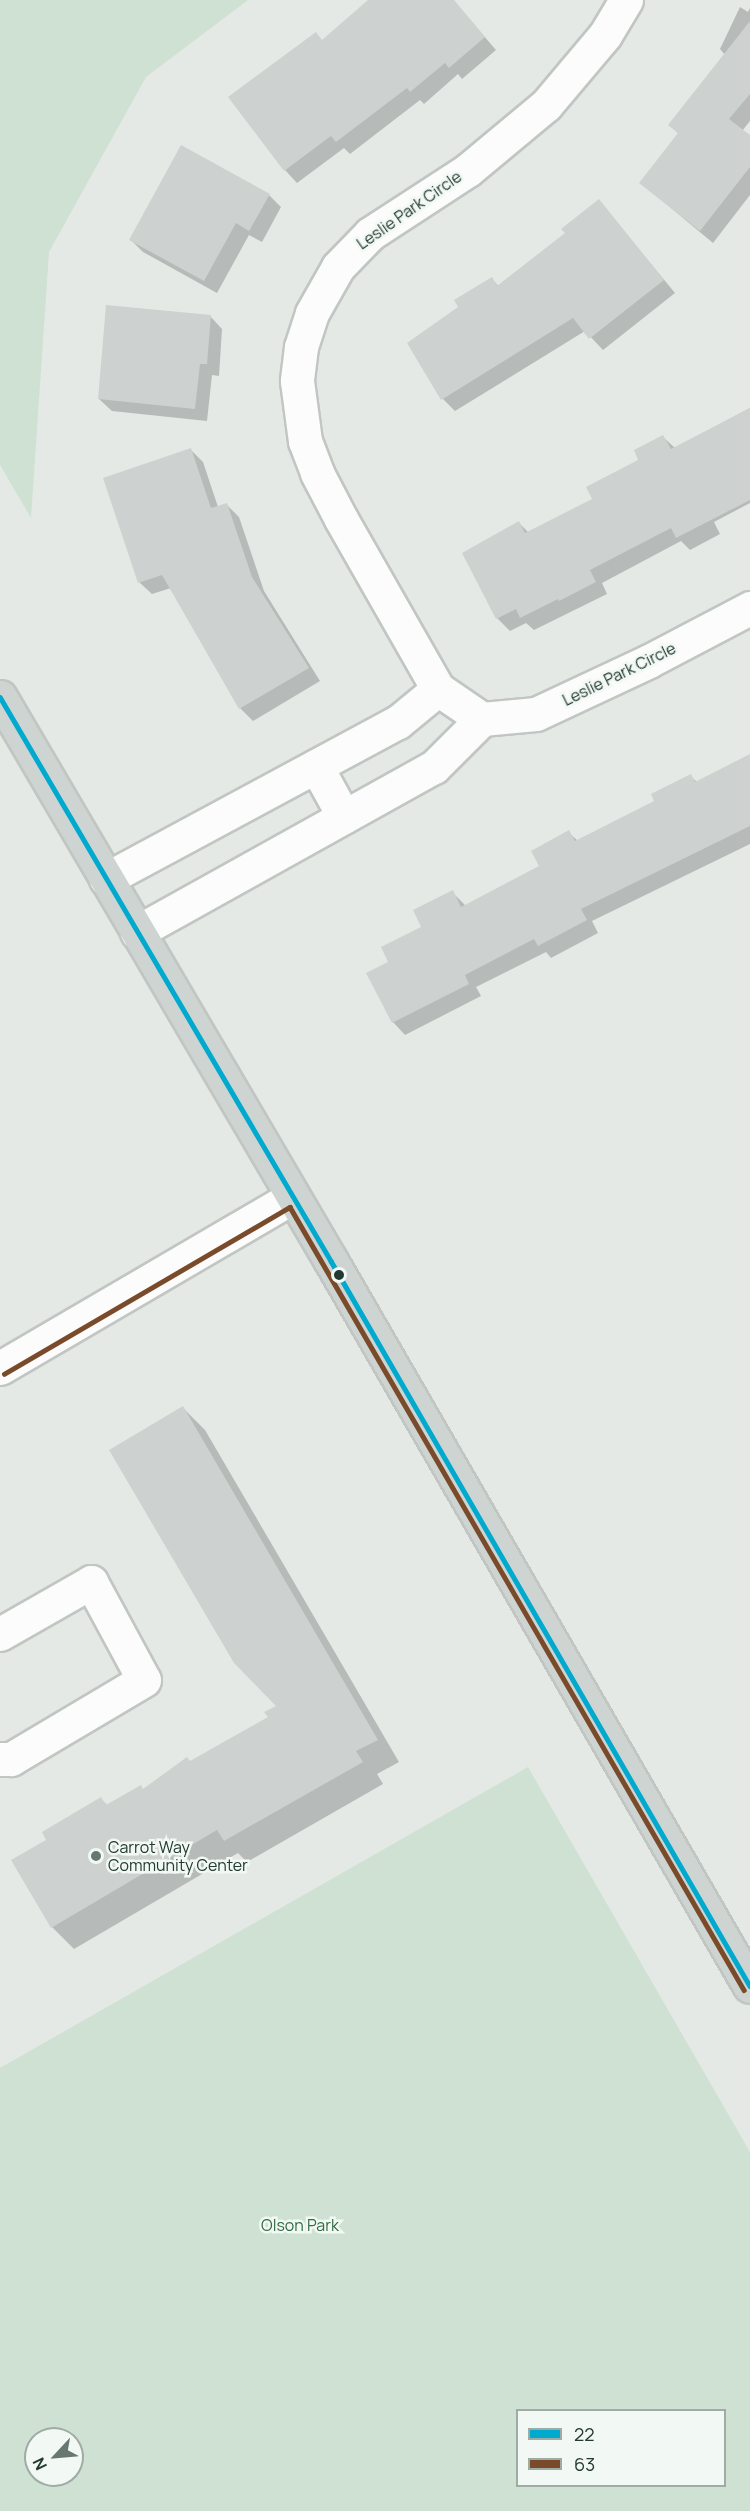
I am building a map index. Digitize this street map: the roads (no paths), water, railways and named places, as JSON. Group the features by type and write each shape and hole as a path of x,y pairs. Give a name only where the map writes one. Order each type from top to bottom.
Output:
{"main road":[{"path":"0,697 750,1986"}],"street":[{"name":"Leslie Park Circle","path":"626,0 605,35 546,105 468,170 370,234 354,247 323,290 301,347 297,381 305,441 317,474 438,689 482,719 536,714 649,661 750,608"},
{"path":"106,879 398,722 438,689"},
{"path":"137,932 434,767 482,719"},
{"path":"316,766 344,817"},
{"path":"0,1368 293,1197"},
{"path":"0,1634 91,1582 144,1680 11,1758 0,1759"}],"place":[{"name":"Carrot Way Community Center","path":"96,1856"}],"park label":[{"name":"Olson Park","path":"300,2225"}]}
